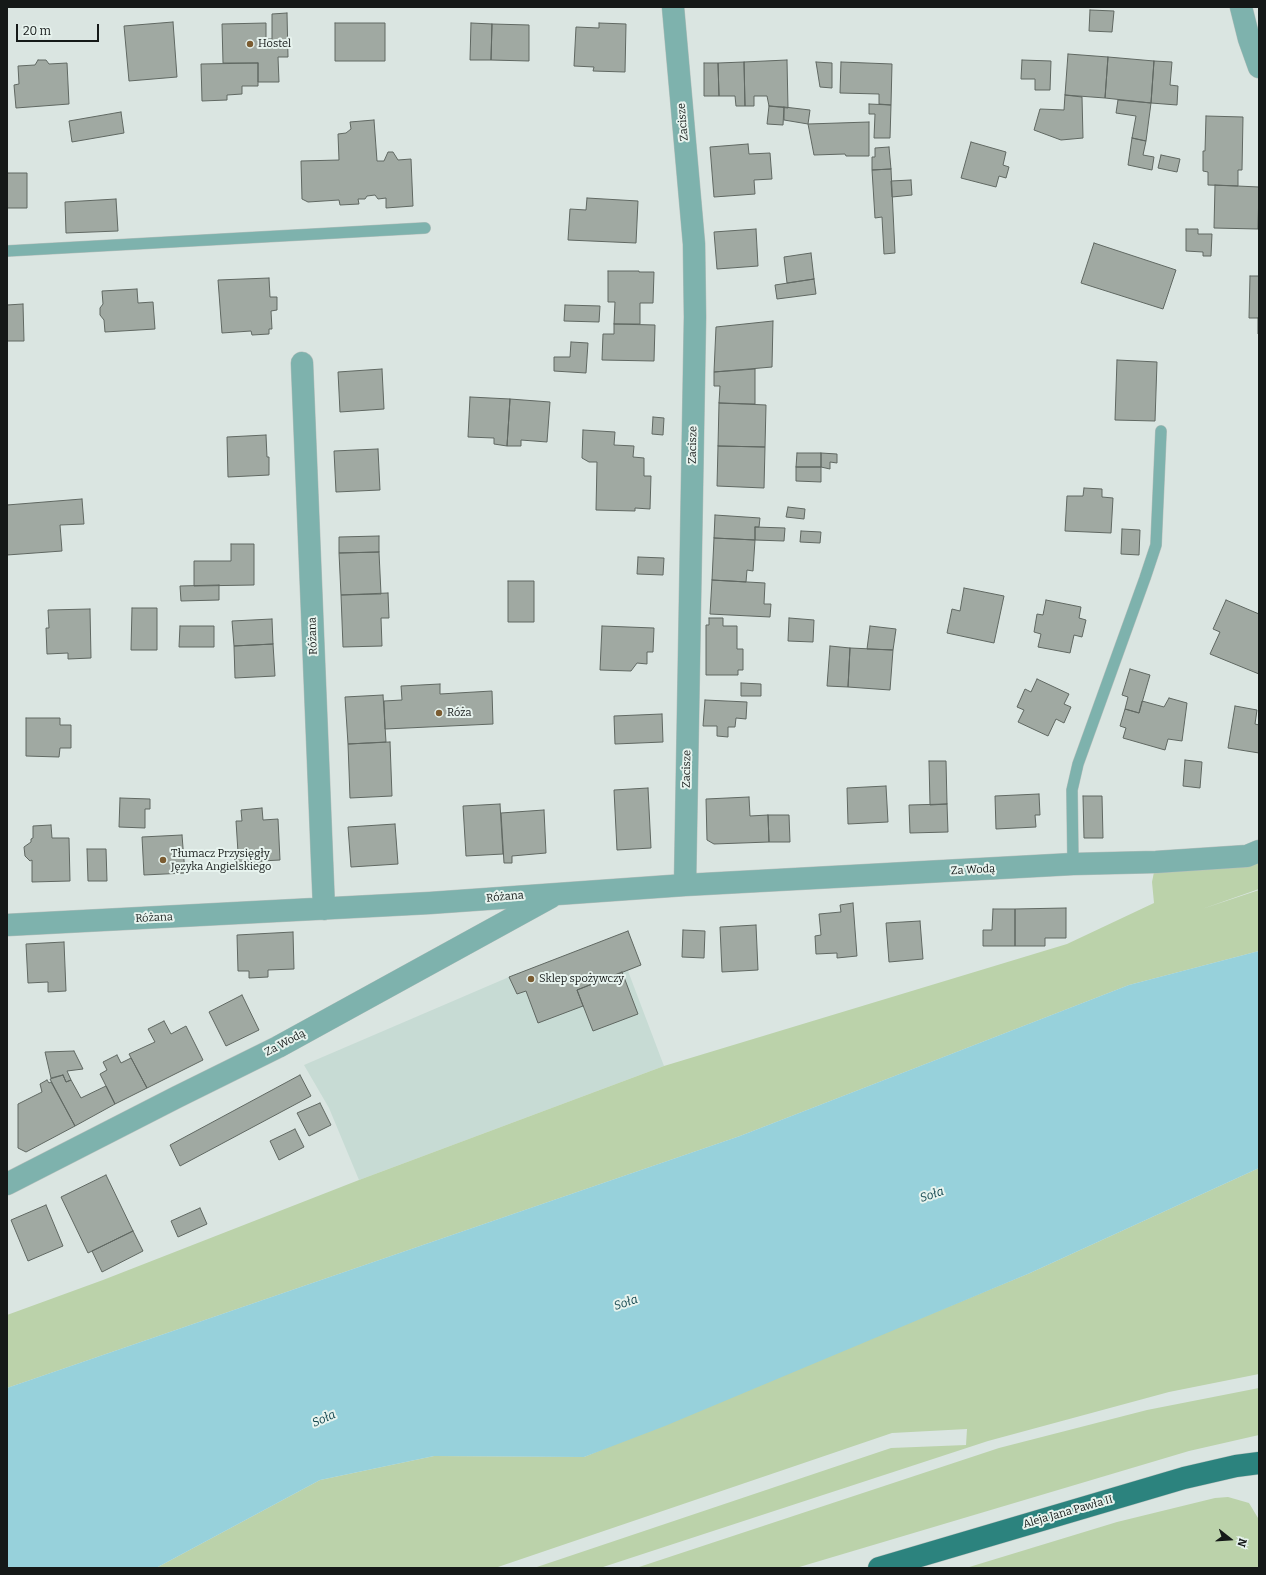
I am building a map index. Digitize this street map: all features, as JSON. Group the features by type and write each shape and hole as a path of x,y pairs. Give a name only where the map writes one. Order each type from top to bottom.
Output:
{"main road":[{"name":"Aleja Jana Pawła II","path":"879,1568 1184,1478 1236,1466 1259,1463"}],"street":[{"name":"Zacisze","path":"673,7 694,244 695,317 685,885"},
{"path":"1241,7 1249,39 1259,68"},
{"name":"Różana","path":"302,363 324,909"},
{"name":"Za Wodą","path":"685,885 1073,864 1156,862 1248,856 1259,851"},
{"name":"Różana","path":"7,925 430,903 685,885"},
{"name":"Za Wodą","path":"7,1184 176,1097 278,1047 558,893"}],"lane":[{"path":"7,251 425,228"},
{"path":"1073,864 1072,790 1078,764 1156,544 1161,431"}],"shaded area":[{"path":"628,931 641,965 628,971 664,1066 359,1180 329,1108 304,1065 509,977"}],"green space":[{"path":"1259,851 1259,889 1202,909 1259,890 1259,951 1129,985 740,1136 7,1388 7,1315 103,1280 359,1180 664,1066 1067,944 1154,903 1152,882 1156,862"},
{"path":"1259,1168 1259,1374 1169,1392 988,1441 600,1568 534,1568 891,1448 966,1445 967,1429 892,1433 495,1568 156,1568 320,1480 434,1456 584,1457 1030,1273"},
{"path":"1259,1388 1259,1435 1189,1451 796,1568 636,1568 999,1448 1147,1410"},
{"path":"1228,1497 1249,1503 1258,1518 1259,1568 966,1568 1117,1522 1215,1498"}],"water":[{"name":"Soła","path":"1259,951 1259,1168 1030,1273 665,1426 584,1457 434,1456 320,1480 156,1568 7,1568 7,1388 740,1136 1129,985"}],"building":[{"path":"1090,10 1114,11 1112,32 1089,31"},
{"path":"287,13 288,57 278,57 279,82 258,82 258,63 223,63 222,24 266,23 266,39 272,39 272,14"},
{"path":"173,22 177,77 129,81 124,26"},
{"path":"335,23 385,23 385,61 335,61"},
{"path":"471,23 492,24 491,60 470,60"},
{"path":"599,23 626,24 625,72 593,71 594,67 574,66 576,27 599,28"},
{"path":"492,24 529,25 529,61 491,60"},
{"path":"1068,54 1108,57 1105,98 1065,95"},
{"path":"1108,57 1154,61 1151,103 1105,98"},
{"path":"38,60 46,60 49,64 67,63 69,104 16,108 14,85 19,84 18,66 35,65"},
{"path":"787,60 788,108 769,106 767,96 754,96 754,106 745,106 744,62"},
{"path":"1022,60 1051,61 1050,90 1035,90 1035,79 1021,79"},
{"path":"1154,61 1172,62 1170,85 1178,86 1177,105 1151,103"},
{"path":"744,62 745,106 736,106 735,96 719,96 718,63"},
{"path":"816,62 832,63 832,88 820,87"},
{"path":"841,62 892,64 891,105 879,104 879,94 840,93"},
{"path":"258,63 258,86 242,86 242,94 227,95 227,100 202,101 201,64"},
{"path":"704,63 718,63 719,96 704,96"},
{"path":"1065,95 1082,97 1083,138 1061,140 1034,130 1040,109 1064,110"},
{"path":"1118,100 1151,103 1146,141 1132,138 1136,116 1116,113"},
{"path":"869,104 891,105 890,138 874,138 875,114 869,114"},
{"path":"769,106 784,107 783,125 767,124"},
{"path":"784,107 810,110 808,124 784,120"},
{"path":"121,112 124,133 72,142 69,121"},
{"path":"1206,116 1243,117 1242,170 1238,170 1238,186 1208,185 1208,172 1203,171"},
{"path":"374,120 377,161 384,161 388,152 393,152 398,160 411,159 413,206 386,208 386,198 378,199 375,195 367,196 365,199 358,199 359,204 340,205 339,200 308,202 302,199 301,161 339,160 338,134 346,133 351,129 350,122"},
{"path":"869,122 869,156 846,156 845,154 814,155 808,124"},
{"path":"1132,138 1146,141 1143,155 1154,157 1152,170 1128,165"},
{"path":"971,142 1006,152 1003,165 1009,167 1006,178 999,176 996,187 961,178"},
{"path":"748,144 749,154 770,153 772,179 754,180 755,194 714,197 710,147"},
{"path":"889,147 891,169 872,170 872,157 875,157 875,148"},
{"path":"1161,155 1180,159 1177,172 1158,168"},
{"path":"891,169 895,253 884,254 882,217 875,218 872,170"},
{"path":"7,173 27,173 27,208 7,208"},
{"path":"911,180 912,195 892,197 891,181"},
{"path":"1215,185 1259,187 1258,229 1214,228"},
{"path":"587,198 638,201 636,243 568,240 570,209 586,210"},
{"path":"116,199 118,231 66,233 65,202"},
{"path":"756,229 758,266 717,269 714,232"},
{"path":"1186,229 1198,229 1198,234 1212,234 1211,256 1203,256 1203,252 1186,251"},
{"path":"1094,243 1176,270 1163,309 1081,283"},
{"path":"811,253 814,279 787,283 784,257"},
{"path":"608,271 654,272 653,303 640,303 640,324 614,324 615,302 608,302"},
{"path":"1250,276 1259,276 1259,318 1249,318"},
{"path":"269,278 270,297 277,297 277,310 271,311 272,329 269,329 269,334 252,335 251,331 222,333 218,280"},
{"path":"814,279 816,294 777,299 775,285"},
{"path":"137,289 138,303 153,302 155,329 105,332 104,320 100,315 100,308 103,304 102,291"},
{"path":"23,304 24,341 7,341 7,305"},
{"path":"565,305 600,306 599,322 564,321"},
{"path":"1259,318 1259,334 1258,334"},
{"path":"773,321 772,367 714,372 716,327"},
{"path":"614,324 655,325 654,361 602,360 603,334 614,334"},
{"path":"571,342 588,343 586,373 554,371 554,357 570,357"},
{"path":"1117,360 1157,362 1155,421 1115,420"},
{"path":"382,369 384,409 340,412 338,372"},
{"path":"755,369 755,404 719,403 720,386 714,386 714,372"},
{"path":"470,397 510,399 507,446 494,444 494,438 468,437"},
{"path":"510,399 550,402 547,442 521,440 521,446 507,446"},
{"path":"719,403 766,405 765,447 718,446"},
{"path":"653,417 664,418 663,435 652,434"},
{"path":"583,430 615,432 614,445 634,446 633,457 644,458 644,476 651,476 650,509 635,508 635,511 596,510 597,462 589,462 582,458"},
{"path":"266,435 267,457 269,457 269,475 228,477 227,437"},
{"path":"718,446 765,447 764,488 717,486"},
{"path":"378,449 380,490 336,492 334,451"},
{"path":"797,453 821,453 821,467 796,467"},
{"path":"821,453 837,454 837,463 830,462 830,469 821,467"},
{"path":"796,467 821,467 821,482 796,481"},
{"path":"1084,488 1102,489 1102,497 1113,498 1111,533 1065,531 1067,496 1083,496"},
{"path":"82,499 84,524 60,525 62,551 7,555 7,505"},
{"path":"788,507 805,509 804,519 786,517"},
{"path":"715,515 760,518 759,527 755,527 755,540 714,538"},
{"path":"755,527 785,528 784,541 755,540"},
{"path":"1122,529 1140,530 1139,555 1121,554"},
{"path":"801,531 821,532 820,543 800,542"},
{"path":"379,536 379,552 339,553 339,537"},
{"path":"714,538 755,540 753,571 747,570 746,582 712,580"},
{"path":"231,544 254,544 254,585 194,586 194,561 231,561"},
{"path":"379,552 381,594 341,595 339,553"},
{"path":"638,557 664,558 663,575 637,574"},
{"path":"712,580 765,583 764,604 771,604 770,617 710,614"},
{"path":"508,581 534,581 534,622 508,622"},
{"path":"219,585 219,600 181,601 180,586"},
{"path":"964,588 1004,596 994,643 947,633 952,609 960,611"},
{"path":"388,593 389,618 381,618 382,646 343,647 341,595"},
{"path":"1046,600 1081,607 1079,618 1086,620 1082,637 1074,635 1070,653 1038,647 1041,634 1034,632 1037,614 1043,615"},
{"path":"1226,600 1259,614 1259,674 1210,654 1220,632 1213,629"},
{"path":"132,608 157,608 157,650 131,650"},
{"path":"90,609 91,658 68,659 68,653 47,654 46,628 49,628 48,610"},
{"path":"709,618 723,618 723,626 737,626 737,649 743,649 743,670 738,670 738,675 706,675 706,625 709,625"},
{"path":"789,618 814,620 813,642 788,641"},
{"path":"272,619 273,644 234,646 232,621"},
{"path":"180,626 214,626 214,647 179,647"},
{"path":"602,626 654,628 653,652 647,652 647,664 637,663 631,671 600,670"},
{"path":"870,626 896,629 893,650 867,649"},
{"path":"273,644 275,676 235,678 234,646"},
{"path":"830,646 850,648 848,687 827,686"},
{"path":"850,648 893,650 890,690 848,687"},
{"path":"1130,669 1150,675 1139,713 1125,709 1128,697 1122,695"},
{"path":"1037,679 1069,694 1064,704 1071,707 1064,723 1056,719 1048,736 1018,722 1024,710 1017,707 1025,689 1031,692"},
{"path":"741,683 761,684 761,696 741,696"},
{"name":"Róża","path":"440,684 440,694 492,691 493,724 385,729 384,701 402,700 401,686"},
{"path":"383,695 386,742 348,744 345,697"},
{"path":"1169,698 1187,703 1182,741 1168,739 1165,750 1123,738 1126,728 1120,726 1125,709 1139,713 1142,701 1164,707"},
{"path":"705,700 747,702 746,719 736,718 735,727 728,727 728,737 717,736 717,726 703,726"},
{"path":"1235,706 1257,710 1255,724 1259,725 1259,753 1228,748"},
{"path":"662,714 663,742 615,744 614,716"},
{"path":"26,718 60,718 60,725 71,725 71,748 60,748 59,757 26,756"},
{"path":"390,742 392,796 350,798 348,744"},
{"path":"1185,760 1202,762 1200,788 1183,786"},
{"path":"929,761 946,761 947,804 930,805"},
{"path":"886,786 888,822 848,824 847,788"},
{"path":"648,788 651,848 617,850 614,790"},
{"path":"1039,794 1040,815 1035,815 1036,827 996,829 995,796"},
{"path":"1083,796 1102,796 1103,838 1084,838"},
{"path":"749,797 750,816 768,815 769,842 714,844 707,840 706,799"},
{"path":"120,798 150,799 150,809 145,809 145,828 119,827"},
{"path":"500,804 503,854 466,856 463,806"},
{"path":"947,804 948,832 910,833 909,805"},
{"path":"262,808 263,820 278,819 280,860 261,861 261,867 239,868 236,821 242,821 241,810"},
{"path":"544,810 546,853 512,856 512,863 504,863 501,813"},
{"path":"768,815 789,815 790,842 769,842"},
{"path":"395,824 398,864 351,867 348,827"},
{"path":"51,825 52,838 69,838 70,881 32,882 32,860 30,861 25,856 24,847 31,842 31,839 33,838 33,826"},
{"path":"182,835 185,873 144,875 142,837"},
{"path":"87,849 106,849 107,881 88,881"},
{"path":"853,903 857,956 837,958 837,953 816,954 815,936 821,935 819,914 841,912 840,905"},
{"path":"1066,908 1066,938 1045,938 1045,946 1015,946 1015,909"},
{"path":"993,909 1015,909 1015,946 983,946 983,930 992,930"},
{"path":"920,921 923,959 889,962 886,923"},
{"path":"756,925 758,970 722,972 720,927"},
{"path":"683,930 705,931 704,958 682,957"},
{"path":"628,931 641,965 577,990 583,1006 538,1023 526,991 517,994 509,977"},
{"path":"293,932 294,969 268,970 268,977 249,978 249,971 238,971 237,935"},
{"path":"64,942 66,991 48,992 48,982 28,983 26,944"},
{"path":"622,972 638,1014 593,1031 577,990"},
{"path":"242,995 259,1030 226,1046 209,1012"},
{"path":"164,1021 171,1034 186,1026 203,1060 147,1088 129,1054 155,1042 148,1029"},
{"path":"74,1051 83,1069 67,1071 71,1080 66,1082 63,1075 51,1078 45,1052"},
{"path":"117,1055 121,1063 131,1058 147,1088 115,1104 100,1074 107,1070 103,1062"},
{"path":"63,1075 66,1082 71,1080 81,1098 106,1086 115,1104 75,1126 50,1079"},
{"path":"300,1075 311,1096 180,1166 170,1145"},
{"path":"47,1080 49,1083 51,1082 75,1126 26,1152 18,1148 18,1104 42,1092 40,1084"},
{"path":"320,1103 331,1125 309,1136 297,1113"},
{"path":"295,1129 304,1147 279,1160 270,1141"},
{"path":"106,1175 133,1231 88,1253 61,1197"},
{"path":"46,1205 63,1246 28,1261 11,1220"},
{"path":"200,1208 207,1224 178,1237 171,1221"},
{"path":"133,1231 143,1251 102,1272 92,1251"}],"place":[{"name":"Hostel","path":"250,44"},
{"name":"Róża","path":"439,713"},
{"name":"Tłumacz Przysięgły Języka Angielskiego","path":"163,860"},
{"name":"Sklep spożywczy","path":"531,979"}]}
